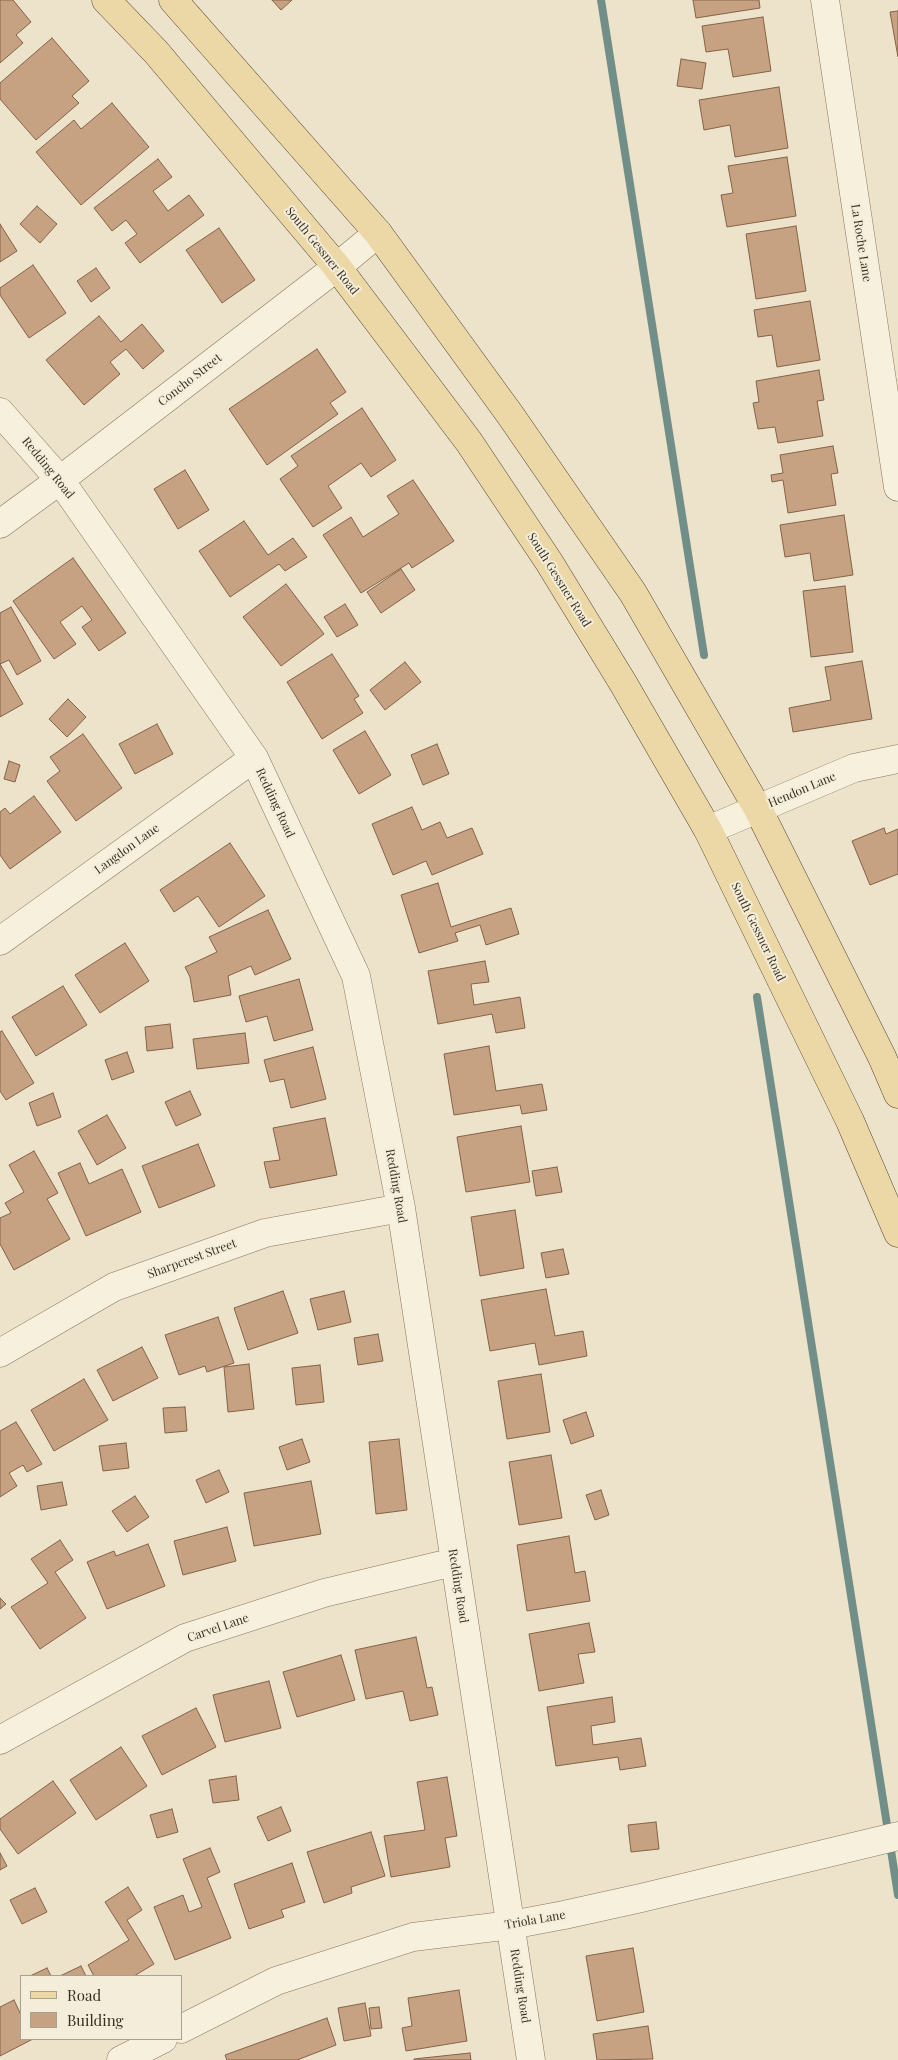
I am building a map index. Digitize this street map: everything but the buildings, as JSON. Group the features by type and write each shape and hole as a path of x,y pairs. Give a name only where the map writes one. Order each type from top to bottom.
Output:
{"main road":[{"name":"South Gessner Road","path":"106,0 156,52 337,267 469,442 549,562 623,683 708,830 850,1121 898,1233"},
{"path":"173,0 378,233 516,424 633,593 758,809 882,1057 898,1094"}],"street":[{"name":"La Roche Lane","path":"825,0 898,487"},
{"name":"Concho Street","path":"0,524 337,267 378,233"},
{"name":"Redding Road","path":"0,412 60,480 254,758 356,976 401,1208 531,2060"},
{"name":"Langdon Lane","path":"0,940 254,758"},
{"name":"Hendon Lane","path":"708,830 854,768 898,760"},
{"name":"Sharpcrest Street","path":"0,1353 114,1287 265,1233 401,1208"},
{"name":"Carvel Lane","path":"0,1740 185,1638 324,1593 454,1562"},
{"name":"Triola Lane","path":"182,2028 276,1981 413,1938 511,1924 642,1898 898,1836"},
{"path":"134,2057 161,2040"}],"waterway":[{"path":"601,0 704,655"},
{"path":"757,997 898,1895"}]}
